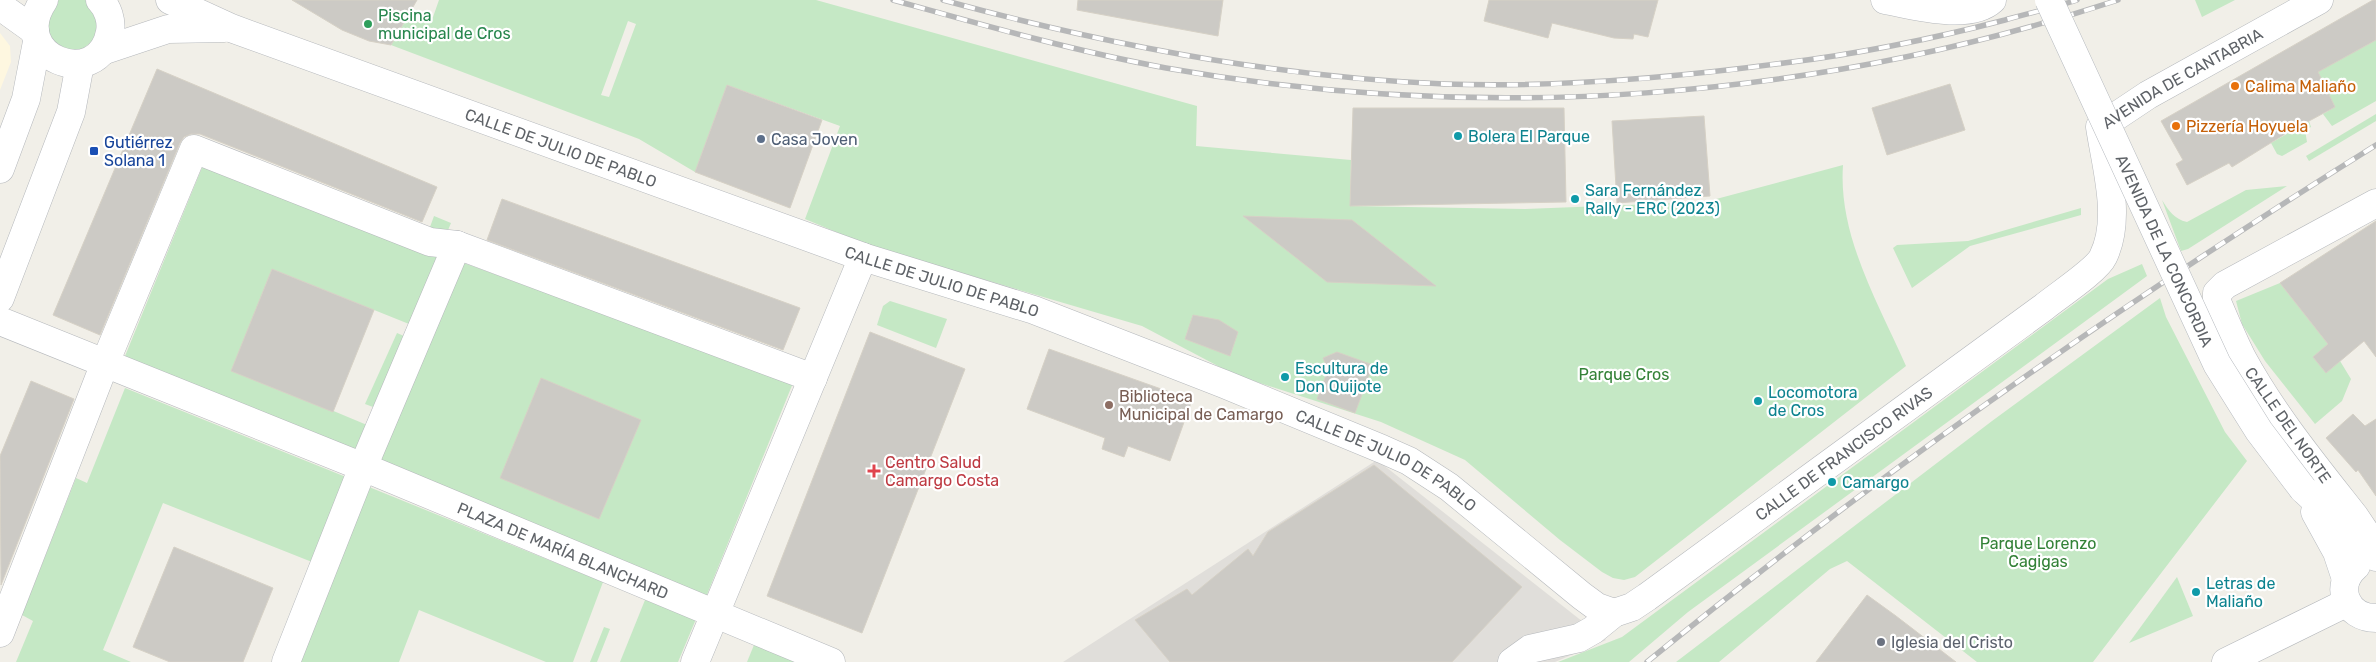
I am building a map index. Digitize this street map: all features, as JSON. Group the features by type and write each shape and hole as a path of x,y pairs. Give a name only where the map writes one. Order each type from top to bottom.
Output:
{"street":[{"path":"0,170 26,99 36,36 38,9 44,0"},
{"path":"0,298 91,57 108,39 110,27 108,14 100,0"},
{"name":"CALLE DE JULIO DE PABLO","path":"170,0 231,28 863,257 1034,310 1224,384 1409,461 1449,487 1582,596 1597,607 1614,613"},
{"path":"1885,0 1965,12 1984,7 1992,0"},
{"name":"AVENIDA DE LA CONCORDIA","path":"2049,0 2217,364 2259,431 2302,489 2333,545 2346,591"},
{"name":"AVENIDA DE CANTABRIA","path":"2110,188 2100,128 2148,95 2319,0"},
{"path":"0,6 36,36 45,52 55,60 67,64 91,57"},
{"name":"CALLE DE JULIO DE PABLO","path":"91,57 168,29 231,28"},
{"path":"0,633 105,363 194,149 430,242 456,245 813,378"},
{"name":"CALLE DE FRANCISCO RIVAS","path":"1512,662 1530,650 1579,638 1593,630 1614,613 1632,607 1647,597 2044,307 2089,271 2102,258 2110,231 2110,188"},
{"name":"CALLE DEL NORTE","path":"2375,557 2365,532 2355,517 2287,428 2242,358 2217,302 2217,293 2225,285 2376,203"},
{"path":"286,662 363,467 456,245"},
{"path":"695,662 863,257"},
{"name":"PLAZA DE MARÍA BLANCHARD","path":"0,321 363,467 831,662"},
{"name":"AVENIDA DE LA CONCORDIA","path":"2302,489 2375,557"},
{"path":"2226,662 2346,591 2356,566 2375,557"},
{"path":"2346,591 2360,616 2376,618"}],"shaded area":[{"path":"0,33 10,46 11,62 0,90"},
{"path":"1377,460 1606,640 1555,662 1063,662"}],"green space":[{"path":"59,0 85,0 97,10 99,36 76,54 50,43 46,15"},
{"name":"Parque Cros","path":"439,0 816,0 1197,106 1196,146 1351,160 1350,206 1525,209 1705,202 1843,165 1843,191 1853,243 1872,293 1906,366 1635,577 1624,580 1613,578 1602,572 1560,540 1465,460 1381,422 1235,375 1142,326 867,245 805,219 840,126 727,85 695,172 639,139 391,45 412,10 433,17","holes":["628,21 636,24 609,97 601,95"]},
{"path":"2195,0 2235,0 2202,17"},
{"path":"2376,40 2376,101 2332,126 2323,114 2335,107 2317,72"},
{"path":"2376,114 2376,121 2309,161 2306,156"},
{"path":"2309,121 2311,127 2305,130 2307,142 2282,156 2277,154 2271,143"},
{"path":"210,148 426,238 434,216 451,223 409,324 272,269 233,369 367,425 357,455 123,361"},
{"path":"2287,186 2188,249 2181,251 2162,200 2175,217 2187,222 2246,190"},
{"path":"2081,208 2081,215 1970,246 1912,288 1893,248 1897,245 1968,241"},
{"path":"461,262 793,383 706,597 379,464"},
{"path":"2142,264 2147,276 1688,612 1629,662 1558,662 1622,637 2108,279"},
{"path":"2280,283 2328,344 2313,357 2326,373 2340,361 2351,379 2342,401 2315,424 2265,361 2242,324 2236,301"},
{"name":"Parque Lorenzo Cagigas","path":"2160,298 2166,317 2225,432 2247,461 2093,662 1977,662 1847,561 1830,569 1719,662 1676,662 1992,421"},
{"path":"890,301 947,319 936,348 877,325 883,306"},
{"path":"397,333 404,336 373,407 365,404"},
{"path":"125,388 346,477 312,562 163,503 103,650 131,662 16,662 33,621 22,615 76,478 87,483"},
{"path":"369,487 603,582 573,662 546,662 419,610 399,662 300,662"},
{"path":"2177,577 2193,616 2129,643"},
{"path":"645,600 696,619 678,662 620,662"},
{"path":"604,627 610,629 597,662 590,662"},
{"path":"754,645 799,662 747,662"}],"building":[{"name":"Piscina municipal de Cros","path":"292,0 417,0 391,45 369,41 342,30"},
{"path":"1078,0 1223,0 1218,36 1077,10"},
{"path":"1489,0 1658,0 1648,37 1634,34 1633,39 1614,38 1552,23 1548,38 1484,21"},
{"path":"2376,0 2376,40 2318,72 2335,107 2285,134 2232,167 2229,163 2187,185 2176,164 2183,160 2161,121"},
{"path":"157,69 437,187 422,222 200,134 191,134 184,137 180,143 100,335 53,315"},
{"path":"1950,84 1965,130 1887,155 1872,108"},
{"name":"Casa Joven","path":"727,85 822,120 790,208 695,172"},
{"name":"Bolera El Parque","path":"1353,108 1564,108 1566,202 1350,206"},
{"path":"1704,116 1710,196 1617,203 1612,121"},
{"path":"502,199 800,308 783,350 487,240"},
{"path":"1243,216 1352,220 1436,286 1327,282"},
{"path":"2376,221 2376,357 2364,341 2326,373 2313,357 2328,344 2280,283"},
{"path":"272,269 374,310 333,412 231,371"},
{"path":"1193,315 1219,320 1238,332 1230,356 1185,339"},
{"name":"Centro Salud Camargo Costa","path":"870,332 965,369 862,633 767,596"},
{"name":"Biblioteca Municipal de Camargo","path":"1049,349 1192,400 1170,461 1128,446 1124,457 1102,449 1105,438 1027,409"},
{"path":"1337,352 1373,365 1355,413 1317,399 1328,370 1323,358"},
{"path":"541,378 641,420 599,519 500,478"},
{"path":"31,381 74,399 1,585 0,456"},
{"path":"2353,414 2365,426 2376,419 2376,496 2358,470 2356,472 2326,438"},
{"path":"1374,465 1522,587 1452,662 1170,662 1135,620 1187,589 1192,595 1248,549 1253,556 1268,532"},
{"path":"174,547 273,588 243,662 170,662 133,647"},
{"name":"Iglesia del Cristo","path":"1867,595 1896,616 1956,662 1816,662"}],"railway":[{"path":"893,0 1063,46 1166,68 1285,85 1405,95 1526,98 1646,93 1766,81 1885,61 2002,34 2118,0"},
{"path":"943,0 1129,45 1254,66 1380,80 1486,85 1614,81 1812,59 1895,45 1950,33 2077,0"},
{"path":"1647,662 1823,524 2003,392 2188,266 2376,145"}],"place":[{"name":"Piscina municipal de Cros","path":"368,24"},
{"name":"Calima Maliaño","path":"2235,86"},
{"name":"Pizzería Hoyuela","path":"2176,126"},
{"name":"Bolera El Parque","path":"1458,136"},
{"name":"Casa Joven","path":"761,139"},
{"name":"Gutiérrez Solana 1","path":"94,151"},
{"name":"Sara Fernández Rally - ERC (2023)","path":"1575,199"},
{"name":"Escultura de Don Quijote","path":"1285,377"},
{"name":"Locomotora de Cros","path":"1758,401"},
{"name":"Biblioteca Municipal de Camargo","path":"1109,405"},
{"name":"Centro Salud Camargo Costa","path":"874,471"},
{"name":"Camargo","path":"1832,482"},
{"name":"Letras de Maliaño","path":"2196,592"},
{"name":"Iglesia del Cristo","path":"1881,642"}]}
